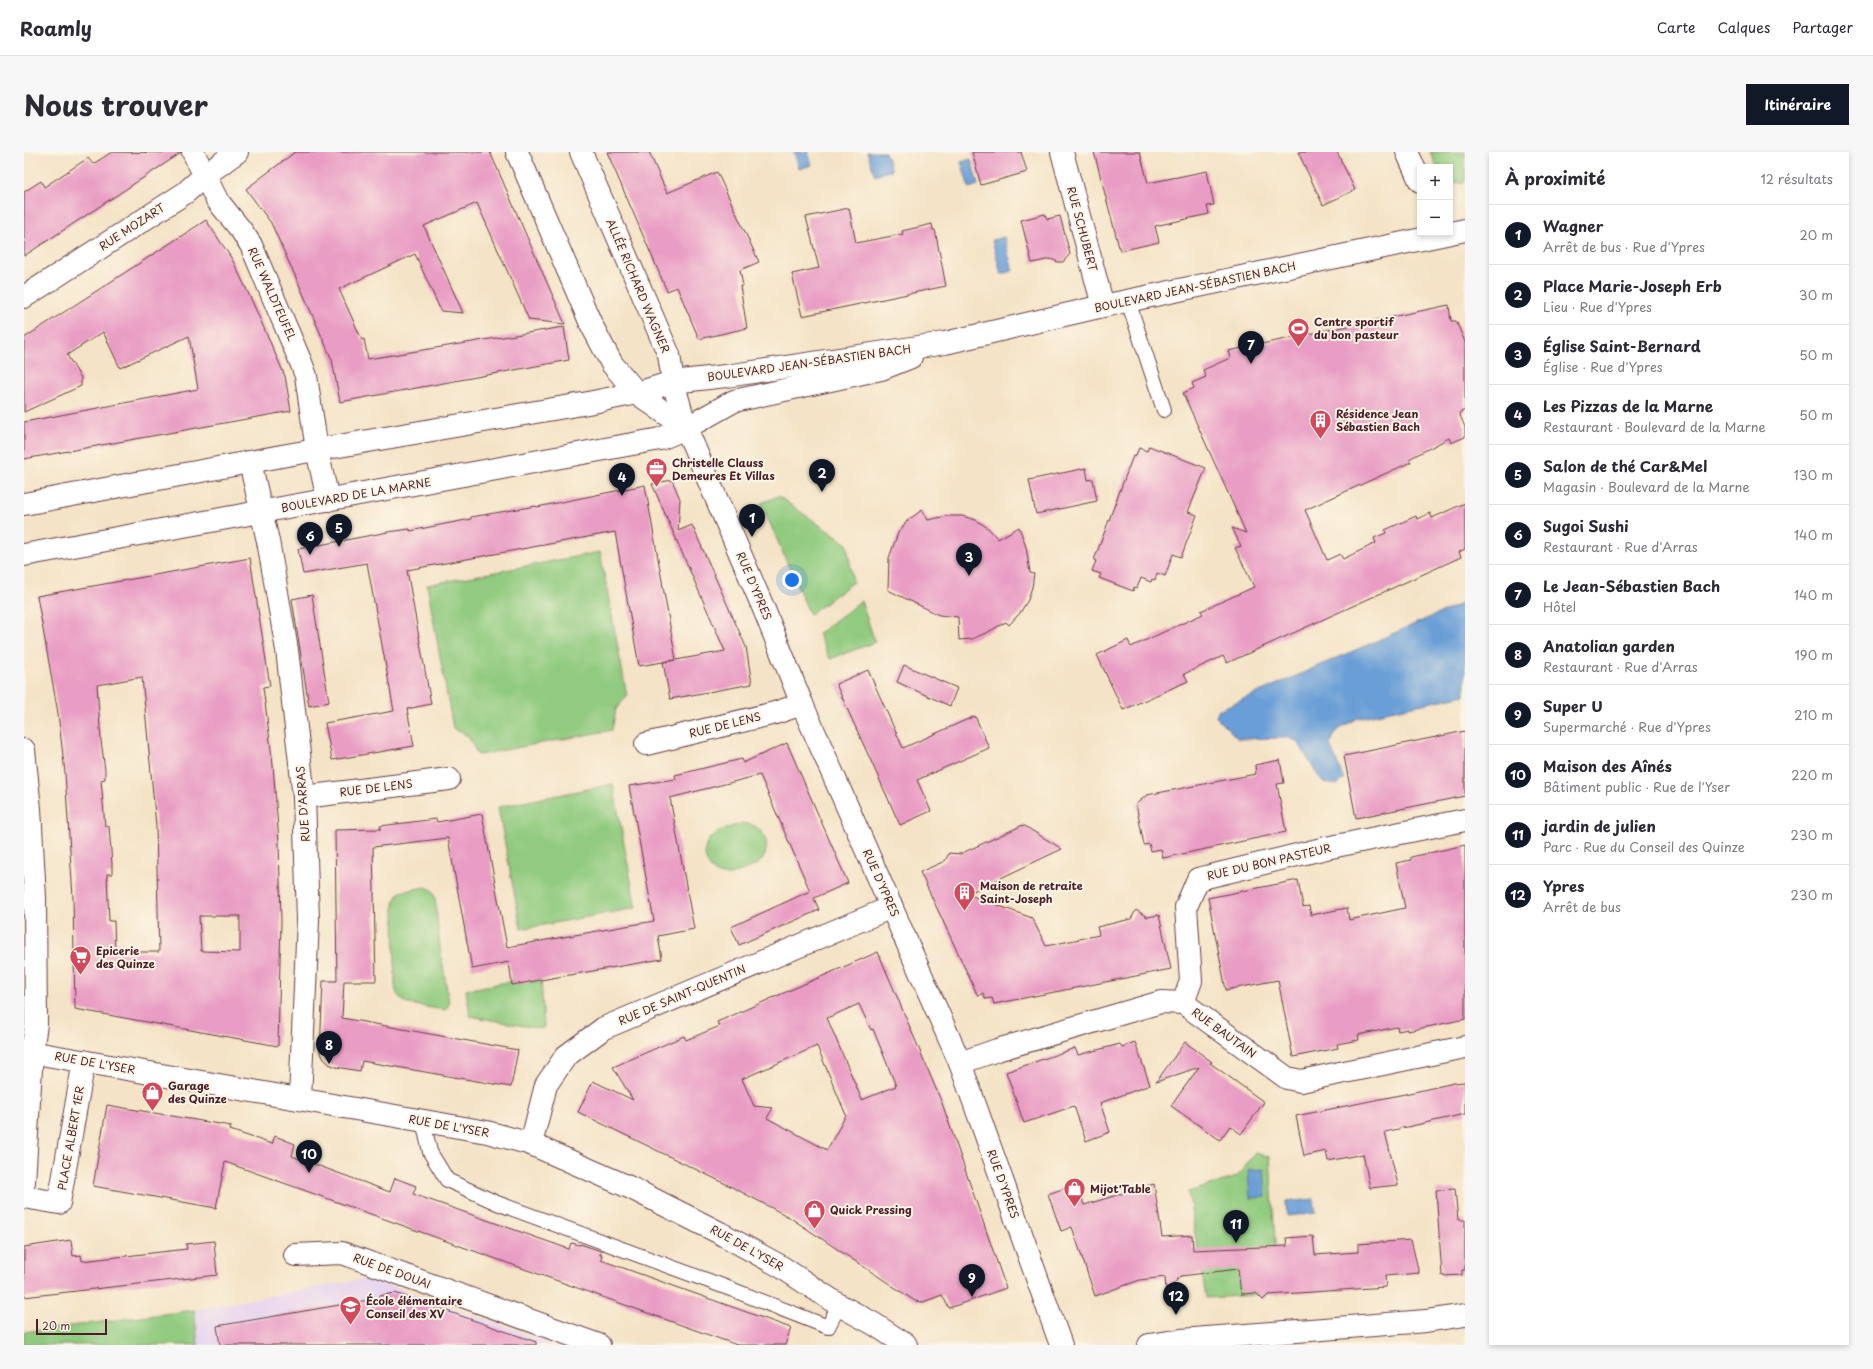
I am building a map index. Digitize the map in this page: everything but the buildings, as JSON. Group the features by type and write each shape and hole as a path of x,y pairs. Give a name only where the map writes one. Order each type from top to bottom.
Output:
{"street":[{"name":"RUE WALDTEUFEL","path":"193,152 217,200 251,245 306,376 317,450 328,500"},
{"name":"RUE MOZART","path":"24,297 185,193 204,176 237,152"},
{"path":"517,152 591,324 612,364 637,393 686,428"},
{"name":"ALLÉE RICHARD WAGNER","path":"581,152 669,355 673,382 686,428"},
{"name":"RUE SCHUBERT","path":"1062,152 1103,306"},
{"path":"1407,152 1417,174"},
{"name":"BOULEVARD JEAN-SÉBASTIEN BACH","path":"637,393 673,382 726,376 945,343 1103,306 1433,236"},
{"name":"BOULEVARD JEAN-SÉBASTIEN BACH","path":"686,428 734,401 881,369 945,343"},
{"path":"24,504 637,393"},
{"name":"BOULEVARD DE LA MARNE","path":"24,555 624,446 660,439 686,428"},
{"name":"RUE D'YPRES","path":"686,428 763,607 802,704 960,1064 1061,1345"},
{"name":"RUE D'ARRAS","path":"250,462 287,650 304,797 308,920 300,1099"},
{"name":"RUE DE LENS","path":"646,744 775,713 802,704"},
{"path":"24,750 30,809 36,898 36,1024 28,1052 24,1182"},
{"name":"RUE DE LENS","path":"304,797 449,779"},
{"name":"RUE DU BON PASTEUR","path":"1183,1003 1192,981 1186,907 1198,879 1326,848 1465,820"},
{"name":"RUE DE SAINT-QUENTIN","path":"531,1144 546,1084 566,1056 604,1028 892,907"},
{"name":"RUE BAUTAIN","path":"960,1064 997,1050 1161,1002 1183,1003 1287,1078 1301,1080 1465,1047"},
{"name":"RUE DE L'YSER","path":"28,1052 487,1132 531,1144 631,1188 720,1233 780,1266 839,1305 874,1324 906,1345"},
{"name":"PLACE ALBERT 1ER","path":"24,1197 59,1203 84,1061"},
{"name":"RUE DE DOUAI","path":"295,1255 342,1253 599,1345"},
{"name":"RUE DE L'YSER","path":"839,1305 878,1345"},
{"path":"1149,1345 1181,1340 1418,1322 1465,1315"}],"lane":[{"path":"1128,301 1164,410"},
{"path":"423,1121 430,1152 447,1180 497,1203 720,1285 828,1328 839,1305"}],"shaded area":[{"name":"École élémentaire Conseil des XV","path":"369,1278 557,1345 198,1345 194,1310"}],"green space":[{"path":"1430,152 1465,152 1465,182 1453,182 1453,164 1436,164"},
{"path":"778,496 847,544 853,582 810,615 761,503"},
{"path":"600,552 627,696 616,709 612,730 478,755 468,736 453,728 427,585"},
{"path":"861,601 875,642 830,659 818,634"},
{"path":"613,784 636,908 521,929 498,807"},
{"path":"742,823 755,826 764,835 766,848 764,857 758,864 730,875 717,873 712,870 706,860 705,848 707,842 717,832"},
{"path":"425,887 431,889 435,897 440,947 449,1003 447,1008 444,1010 408,1004 397,994 395,986 394,903 400,892"},
{"path":"541,980 544,1027 540,1029 470,1016 466,990 512,981 513,985"},
{"path":"1255,1153 1270,1157 1278,1294 1206,1298 1188,1192 1237,1177"},
{"path":"194,1310 198,1345 24,1345 24,1332"}],"water":[{"path":"794,152 808,152 812,165 799,169"},
{"path":"867,152 885,152 892,170 875,176"},
{"path":"971,159 978,185 969,188 961,162"},
{"path":"1004,237 1013,271 1001,274 992,240"},
{"path":"1465,602 1465,695 1358,718 1337,730 1330,745 1344,779 1337,785 1324,783 1316,773 1298,742 1289,738 1238,739 1216,717 1218,710"},
{"path":"1264,1169 1266,1197 1250,1198 1248,1170"},
{"path":"1314,1199 1316,1213 1287,1216 1286,1202"}],"place":[{"name":"Centre sportif du bon pasteur","path":"1299,348"},
{"name":"Le Jean-Sébastien Bach","path":"1251,364"},
{"name":"Résidence Jean Sébastien Bach","path":"1320,440"},
{"name":"Christelle Clauss Demeures Et Villas","path":"656,488"},
{"name":"Place Marie-Joseph Erb","path":"822,492"},
{"name":"Les Pizzas de la Marne","path":"622,496"},
{"name":"Wagner","path":"752,537"},
{"name":"Salon de thé Car&Mel","path":"339,547"},
{"name":"Sugoi Sushi","path":"310,555"},
{"name":"Église Saint-Bernard","path":"969,576"},
{"name":"Maison de retraite Saint-Joseph","path":"965,912"},
{"name":"Epicerie des Quinze","path":"81,976"},
{"name":"Anatolian garden","path":"329,1064"},
{"name":"Garage des Quinze","path":"153,1112"},
{"name":"Maison des Aînés","path":"309,1173"},
{"name":"Mijot'Table","path":"1075,1208"},
{"name":"Quick Pressing","path":"815,1230"},
{"name":"jardin de julien","path":"1236,1243"},
{"name":"Super U","path":"972,1297"},
{"name":"Ypres","path":"1176,1315"},
{"name":"École élémentaire Conseil des XV","path":"351,1326"}]}
